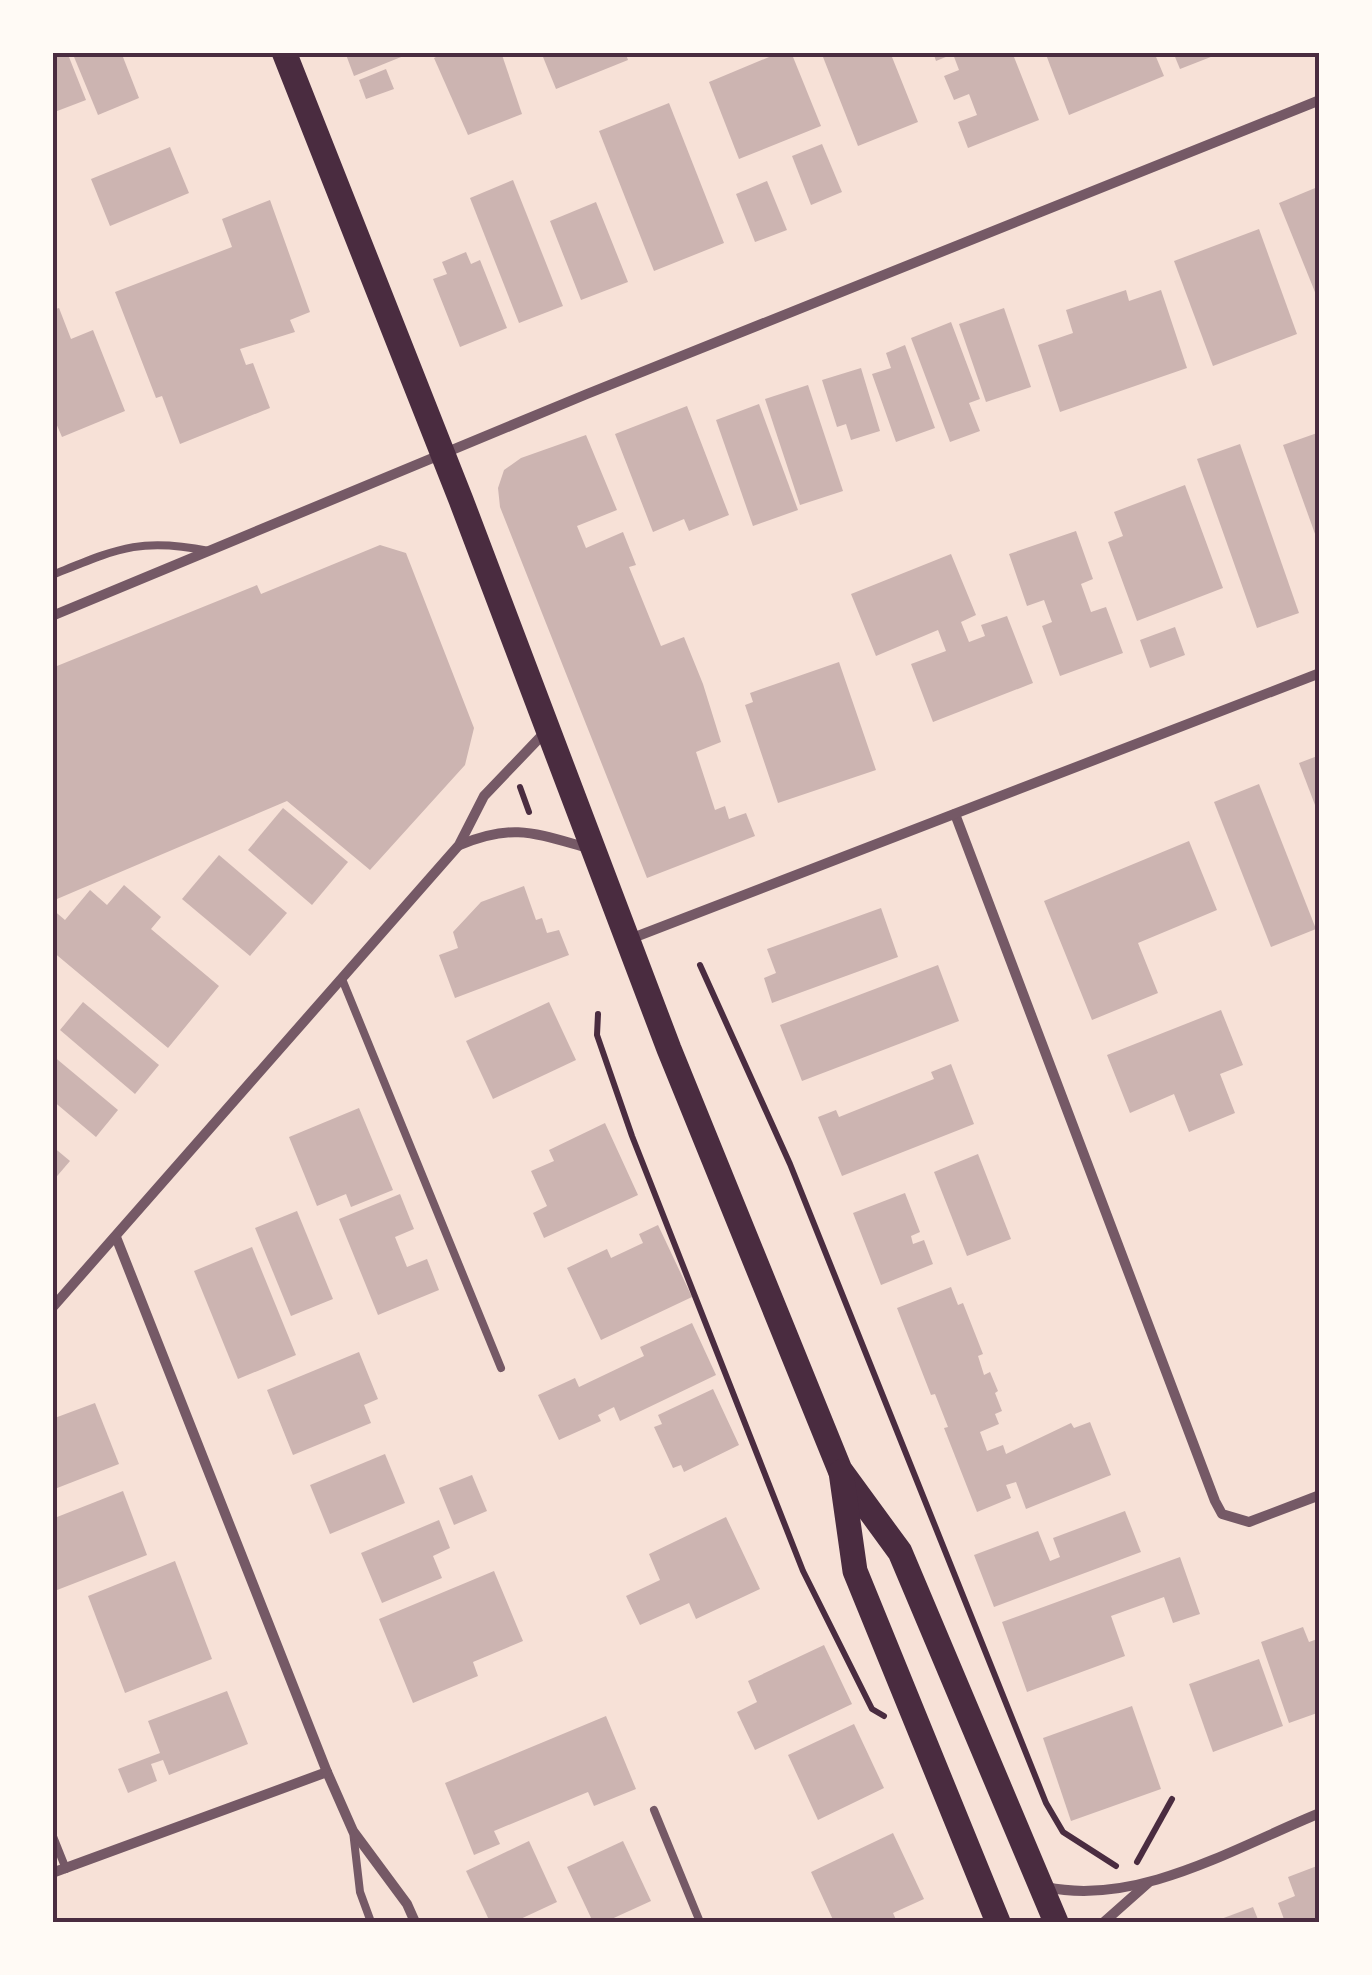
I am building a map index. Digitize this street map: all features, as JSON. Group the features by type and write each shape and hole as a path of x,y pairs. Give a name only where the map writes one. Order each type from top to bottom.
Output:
{"main road":[{"path":"284,52 549,728 627,940 840,1470 854,1572 998,1922"},
{"path":"840,1470 900,1552 1056,1922"}],"street":[{"path":"52,616 1320,100"},
{"path":"627,940 1320,673"},
{"path":"52,1308 459,846 484,796 549,728"},
{"path":"954,814 1215,1501 1233,1520 1249,1522 1320,1495"},
{"path":"459,846 495,830 522,830 596,850"},
{"path":"116,1237 353,1832 407,1904 415,1922"},
{"path":"52,1873 327,1772"},
{"path":"1041,1885 1084,1893 1148,1882 1320,1813"},
{"path":"1104,1922 1148,1882"}],"lane":[{"path":"52,574 128,544 169,543 214,552"},
{"path":"342,979 502,1368"},
{"path":"654,1810 700,1922"},
{"path":"353,1832 360,1892 372,1922"},
{"path":"52,1834 66,1868"}],"path":[{"path":"518,784 529,814"},
{"path":"700,965 790,1164 1046,1803 1063,1832 1114,1866"},
{"path":"598,1014 597,1035 632,1136 803,1571 872,1710 890,1720"},
{"path":"1143,1853 1172,1799"}],"building":[{"path":"52,52 67,52 86,100 52,113"},
{"path":"72,52 121,52 139,98 98,115"},
{"path":"345,52 411,52 411,53 354,76"},
{"path":"446,52 501,52 522,114 468,135 434,58"},
{"path":"541,52 625,52 628,60 556,89"},
{"path":"781,52 791,52 821,126 739,159 709,82"},
{"path":"834,52 890,52 918,122 858,146 823,57"},
{"path":"933,52 1012,52 1039,120 968,148 958,122 977,115 969,94 954,100 944,76 959,70 953,54 936,61"},
{"path":"1045,52 1154,52 1164,76 1069,115"},
{"path":"1173,52 1221,52 1221,53 1180,69"},
{"path":"386,69 394,89 366,99 359,80"},
{"path":"669,103 724,243 654,271 599,131"},
{"path":"822,144 842,192 811,205 792,156"},
{"path":"170,147 189,193 110,226 91,179"},
{"path":"513,180 563,306 519,323 470,198"},
{"path":"767,181 787,230 755,242 736,194"},
{"path":"1320,186 1320,301 1319,302 1279,203"},
{"path":"270,200 310,312 290,320 295,332 240,349 246,365 253,363 270,408 180,444 162,396 156,398 115,292 232,247 222,219"},
{"path":"596,202 628,282 581,300 550,221"},
{"path":"1259,229 1297,334 1213,366 1174,261"},
{"path":"466,252 471,264 480,260 507,328 460,347 433,279 447,274 442,262"},
{"path":"1126,290 1129,301 1161,290 1187,368 1060,412 1038,345 1073,333 1066,310"},
{"path":"59,308 71,339 93,330 125,411 62,437 52,414 52,310"},
{"path":"1004,308 1031,387 986,402 959,324"},
{"path":"951,322 980,399 969,403 980,431 950,442 911,338"},
{"path":"905,345 935,428 896,442 872,374 891,368 886,353"},
{"path":"861,368 880,431 851,440 846,424 837,427 822,380"},
{"path":"808,385 843,491 800,505 765,399"},
{"path":"759,404 798,510 753,526 716,420"},
{"path":"687,406 729,515 689,531 684,519 653,532 615,434"},
{"path":"1320,432 1320,545 1319,545 1283,445"},
{"path":"586,435 617,510 577,526 586,548 623,532 636,565 629,567 661,646 684,637 703,684 721,742 696,752 715,810 725,806 729,819 746,813 755,836 647,878 500,507 498,488 504,470 521,458"},
{"path":"1240,444 1299,613 1257,628 1197,459"},
{"path":"1185,485 1223,588 1137,621 1108,542 1123,536 1114,512"},
{"path":"1076,531 1093,579 1081,584 1091,612 1106,607 1123,653 1060,676 1042,626 1052,622 1044,600 1027,606 1009,554"},
{"path":"380,545 406,553 474,728 465,765 370,870 287,801 57,899 52,887 52,668 257,585 261,594"},
{"path":"951,554 976,615 961,622 969,642 985,636 981,625 1007,616 1033,683 933,722 911,664 946,651 938,630 876,656 851,594"},
{"path":"1175,627 1185,655 1150,668 1140,640"},
{"path":"839,662 876,770 778,803 745,705 753,702 750,693"},
{"path":"1320,755 1320,804 1315,805 1299,763"},
{"path":"1259,784 1316,929 1271,947 1214,802"},
{"path":"283,808 348,862 312,905 248,850"},
{"path":"1189,841 1217,910 1138,943 1158,993 1092,1020 1044,901"},
{"path":"219,855 287,913 250,956 182,899"},
{"path":"124,885 161,917 151,929 219,986 168,1048 52,951 52,909 65,920 90,890 107,905"},
{"path":"524,886 536,920 542,918 547,933 559,930 569,955 455,998 439,955 458,948 453,932 481,902"},
{"path":"881,908 898,957 772,1003 764,978 776,973 767,949"},
{"path":"938,965 959,1021 802,1081 780,1025"},
{"path":"83,1002 159,1065 135,1094 60,1030"},
{"path":"549,1002 576,1060 493,1099 466,1041"},
{"path":"1221,1010 1243,1065 1220,1074 1235,1113 1189,1132 1174,1094 1130,1113 1107,1055"},
{"path":"52,1055 118,1110 96,1137 52,1100"},
{"path":"951,1064 974,1124 842,1176 818,1117 836,1110 839,1117 934,1079 931,1072"},
{"path":"359,1108 393,1190 351,1207 346,1194 317,1206 289,1137"},
{"path":"605,1123 638,1195 544,1238 533,1213 547,1206 531,1171 554,1161 549,1150"},
{"path":"52,1146 70,1161 52,1182"},
{"path":"978,1154 1011,1239 967,1256 934,1172"},
{"path":"905,1193 920,1232 911,1236 913,1244 924,1240 933,1264 881,1285 853,1213"},
{"path":"400,1194 414,1229 395,1237 407,1267 427,1259 439,1290 378,1315 339,1219"},
{"path":"297,1211 333,1299 291,1316 255,1228"},
{"path":"658,1225 692,1297 601,1340 567,1268 607,1249 611,1258 643,1243 639,1234"},
{"path":"252,1247 296,1355 238,1379 194,1271"},
{"path":"951,1287 958,1305 963,1303 983,1354 978,1356 984,1375 990,1372 998,1391 995,1393 1002,1411 995,1414 999,1424 980,1432 987,1451 1003,1445 1006,1454 1071,1423 1074,1428 1090,1422 1111,1475 1026,1509 1016,1482 1006,1485 1011,1498 977,1512 944,1428 948,1427 935,1394 931,1395 897,1308"},
{"path":"692,1323 716,1375 620,1421 614,1407 598,1415 601,1421 559,1440 538,1395 575,1378 579,1387 644,1356 640,1347"},
{"path":"359,1352 378,1399 364,1405 371,1423 293,1455 267,1390"},
{"path":"713,1389 739,1445 684,1472 681,1465 673,1468 654,1427 662,1424 658,1415"},
{"path":"95,1403 119,1464 52,1490 52,1419"},
{"path":"385,1454 405,1503 330,1534 310,1485"},
{"path":"472,1475 487,1511 454,1525 439,1488"},
{"path":"123,1491 147,1555 52,1592 52,1519"},
{"path":"1125,1511 1141,1552 994,1607 974,1555 1038,1531 1050,1561 1060,1557 1053,1538"},
{"path":"726,1517 760,1589 696,1619 689,1603 640,1625 626,1596 660,1580 649,1554"},
{"path":"439,1520 450,1548 433,1556 442,1578 382,1603 361,1553"},
{"path":"1180,1557 1200,1614 1173,1623 1164,1597 1111,1616 1125,1656 1027,1692 1002,1622"},
{"path":"175,1561 212,1659 125,1693 88,1596"},
{"path":"494,1571 523,1641 473,1662 478,1676 413,1703 379,1619"},
{"path":"1303,1627 1309,1642 1320,1638 1320,1712 1289,1723 1261,1642"},
{"path":"824,1645 852,1704 755,1750 737,1712 757,1702 748,1681"},
{"path":"1259,1659 1283,1726 1213,1752 1189,1684"},
{"path":"227,1691 248,1744 169,1775 163,1760 151,1764 157,1781 128,1793 118,1769 160,1753 148,1721"},
{"path":"1132,1706 1161,1789 1071,1821 1043,1738"},
{"path":"606,1716 636,1789 594,1806 588,1792 494,1831 500,1844 474,1855 445,1783"},
{"path":"854,1724 884,1788 818,1820 788,1755"},
{"path":"893,1833 924,1899 893,1913 897,1922 834,1922 811,1872"},
{"path":"529,1841 557,1902 514,1922 490,1922 466,1871"},
{"path":"623,1841 651,1901 605,1922 593,1922 567,1867"},
{"path":"1317,1866 1320,1922 1285,1922 1278,1903 1295,1896 1288,1877"},
{"path":"1253,1907 1259,1922 1213,1922"}]}
